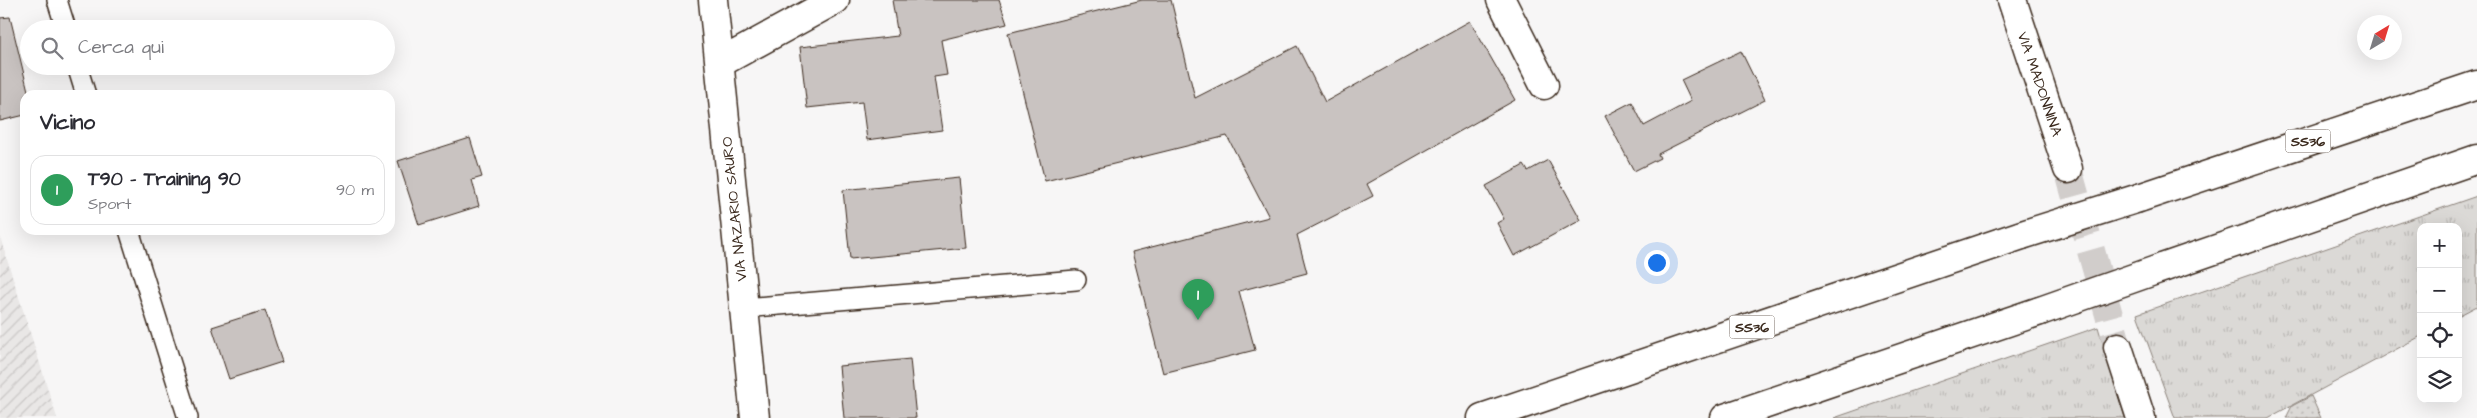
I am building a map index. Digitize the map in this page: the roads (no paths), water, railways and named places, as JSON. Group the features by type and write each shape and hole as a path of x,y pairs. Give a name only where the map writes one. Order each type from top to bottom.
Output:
{"main road":[{"name":"VIA NAZARIO SAURO","path":"713,0 755,418"},
{"path":"720,63 835,0"},
{"path":"1501,0 1544,84"},
{"name":"VIA MADONNINA","path":"2012,0 2068,168"},
{"name":"SS36","path":"1482,418 2022,235 2477,85"},
{"path":"1725,418 2477,159"},
{"path":"2118,347 2141,418"}],"lane":[{"path":"56,0 63,20"},
{"path":"80,75 84,90"},
{"path":"131,235 188,418"},
{"path":"744,308 1076,280"}],"tunnel":[{"path":"2068,169 2118,347"}],"place":[{"name":"T90 - Training 90","path":"1198,320"}]}
